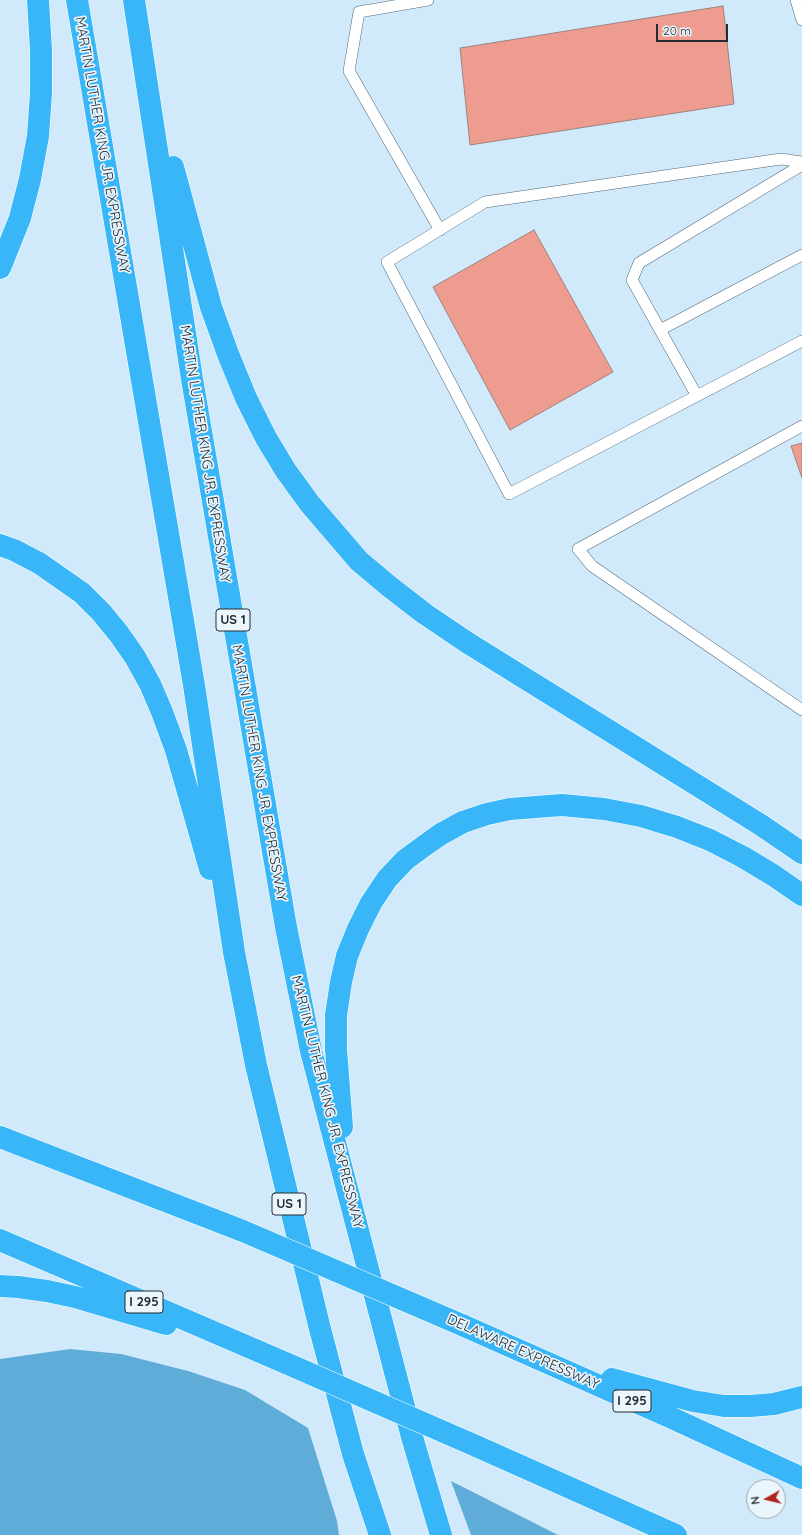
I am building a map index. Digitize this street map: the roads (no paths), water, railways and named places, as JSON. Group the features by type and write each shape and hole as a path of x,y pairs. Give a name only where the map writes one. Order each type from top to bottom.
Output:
{"highway":[{"path":"0,268 20,218 30,179 38,136 41,93 41,50 38,0"},
{"name":"MARTIN LUTHER KING JR. EXPRESSWAY","path":"77,0 194,685 234,952 256,1065 320,1329 353,1454 380,1535"},
{"name":"MARTIN LUTHER KING JR. EXPRESSWAY","path":"134,0 192,379 286,927 312,1050 412,1437 441,1535"},
{"path":"143,55 195,253 211,307 228,354 249,404 266,438 286,472 310,504 359,561 425,614 468,643 761,825 802,853"},
{"path":"0,545 14,550 39,563 82,593 101,612 135,657 150,684 176,750 234,952"},
{"path":"346,1180 336,1036 336,1015 347,956 371,903 387,879 405,860 441,834 463,822 487,814 510,809 562,805 604,809 641,816 710,840 744,857 802,895"},
{"name":"DELAWARE EXPRESSWAY","path":"0,1137 243,1231 462,1325 802,1478"},
{"name":"I 295","path":"0,1240 476,1446 676,1535"},
{"path":"0,1286 47,1291 75,1297 264,1354"},
{"path":"527,1354 693,1402 724,1406 750,1406 774,1404 802,1397"},
{"path":"353,1454 369,1535"}],"lane":[{"path":"428,0 359,12 349,71 440,230"},
{"path":"796,0 802,20"},
{"path":"802,164 781,159 485,202 387,262 509,494 802,341"},
{"path":"697,396 632,280 638,263 802,164"},
{"path":"660,330 802,255"},
{"path":"802,426 578,549 592,566 802,710"}]}
